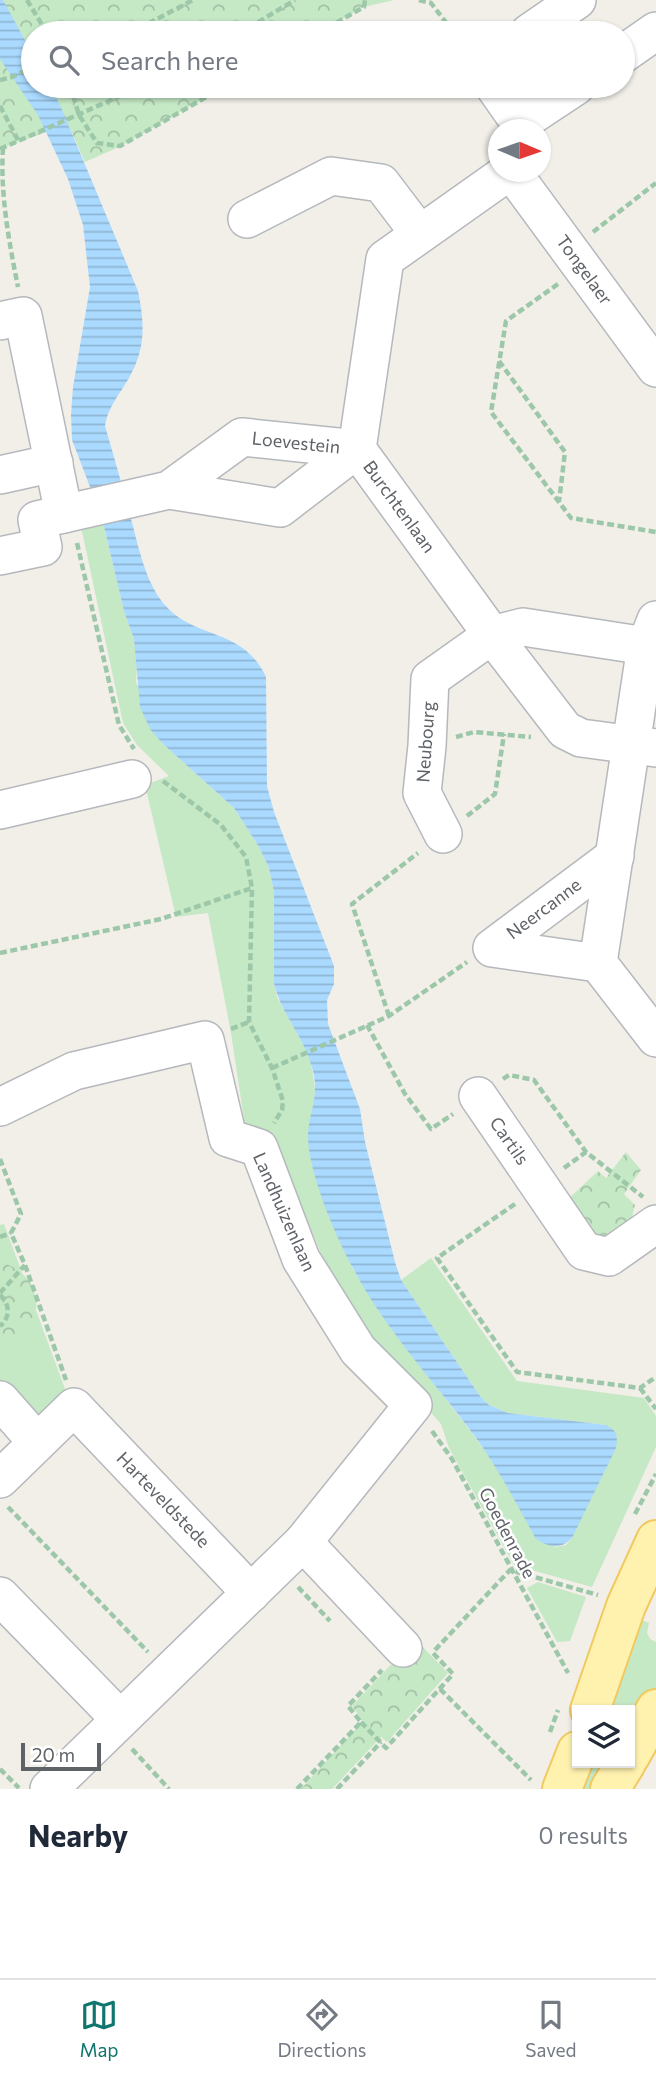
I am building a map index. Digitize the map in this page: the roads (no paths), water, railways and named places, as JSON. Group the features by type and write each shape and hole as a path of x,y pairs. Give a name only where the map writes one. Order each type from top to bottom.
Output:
{"main road":[{"path":"592,1705 626,1606 656,1540"},
{"path":"635,1747 656,1709"},
{"path":"547,1784 572,1756"},
{"path":"610,1789 623,1768"}],"street":[{"path":"546,21 577,0"},
{"path":"635,46 656,31"},
{"path":"502,98 515,119"},
{"path":"529,119 559,98"},
{"path":"247,219 331,176 381,183 419,233"},
{"name":"Burchtenlaan","path":"495,182 386,258 357,449 492,635 565,730 581,738 644,746"},
{"name":"Tongelaer","path":"517,182 656,368"},
{"path":"11,318 54,463 74,511"},
{"name":"Loevestein","path":"156,494 242,437 357,449"},
{"name":"Loevestein","path":"0,556 43,547 37,520 156,494 280,508 357,449"},
{"path":"0,475 54,463"},
{"path":"492,635 523,627 651,633 644,746"},
{"name":"Neubourg","path":"443,834 422,793 430,679 492,635"},
{"name":"Neercanne","path":"615,856 492,948 598,963 615,856 644,746"},
{"path":"0,810 144,772"},
{"path":"598,963 656,1038"},
{"name":"Landhuizenlaan","path":"0,1107 74,1071 205,1040 228,1138 259,1148 301,1259 358,1350 413,1405 303,1542"},
{"name":"Cartils","path":"478,1096 584,1251 609,1257 656,1224"},
{"path":"0,1400 37,1443 0,1479"},
{"name":"Harteveldstede","path":"37,1443 74,1408 251,1593"},
{"path":"49,1789 303,1542 418,1650"},
{"path":"0,1596 120,1719"}],"water":[{"path":"0,0 3,0 21,33 21,90 0,59"},
{"path":"26,98 56,98 138,291 142,312 140,352 132,372 109,411 105,426 147,575 157,595 176,616 244,649 266,677 267,786 274,812 334,966 334,984 327,1000 328,1024 360,1109 365,1142 401,1280 480,1396 489,1405 508,1413 606,1425 616,1434 616,1448 572,1538 559,1546 545,1544 536,1539 482,1446 380,1313 347,1256 324,1204 312,1166 308,1134 315,1092 311,1063 274,984 274,892 269,868 234,808 163,744 150,729 140,707 134,639 124,611 102,518 72,440 73,387 90,287 83,225 68,179 38,115"}]}
